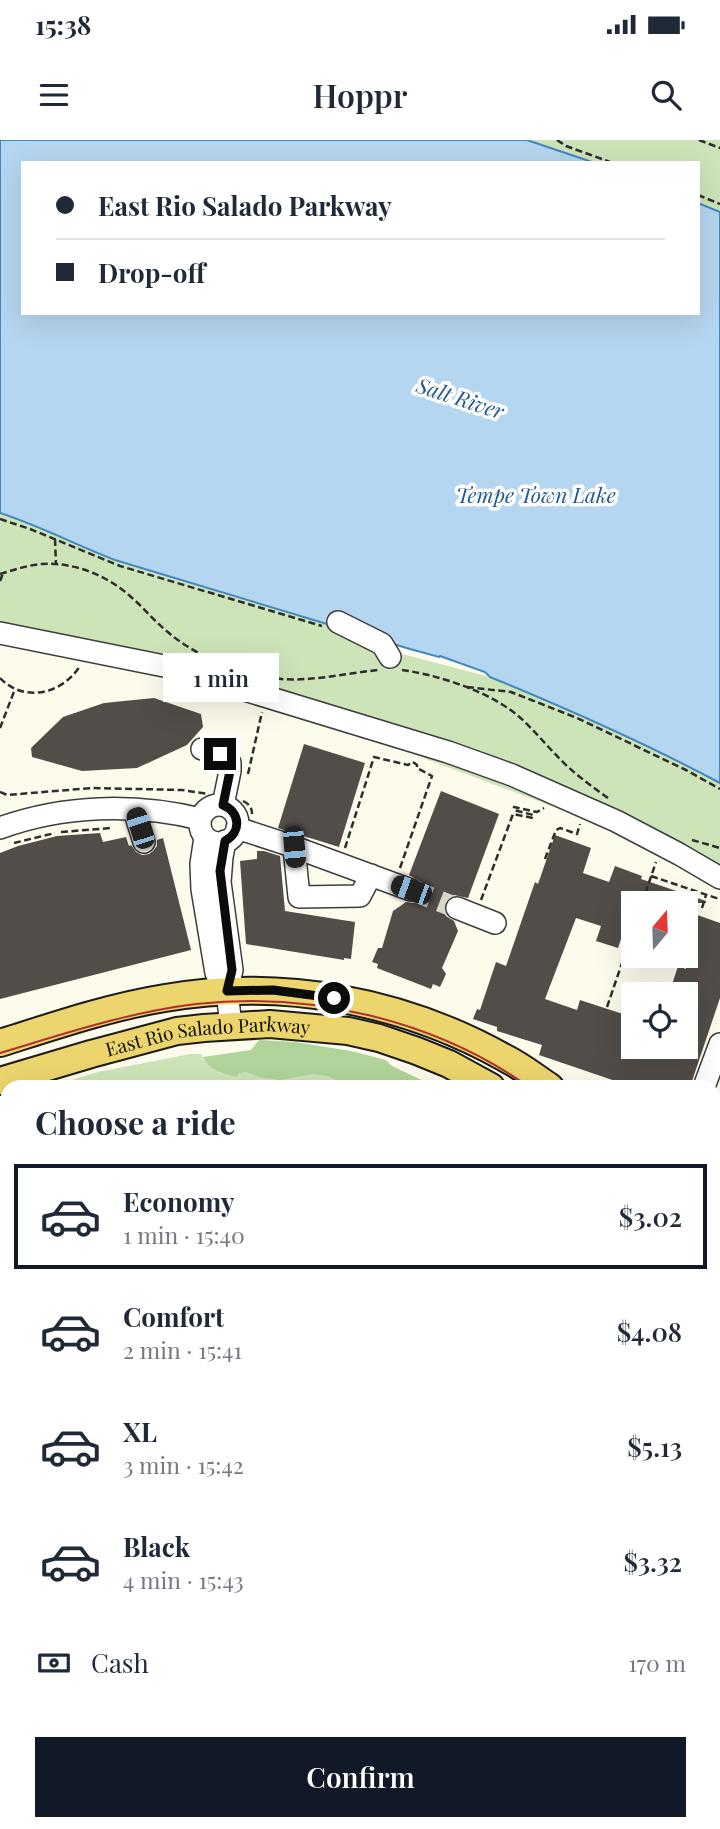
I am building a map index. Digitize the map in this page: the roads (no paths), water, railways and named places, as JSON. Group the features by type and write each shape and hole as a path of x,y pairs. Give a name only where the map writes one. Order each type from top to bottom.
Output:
{"main road":[{"name":"East Rio Salado Parkway","path":"0,1043 88,1016 164,998 227,991 273,990 313,994 406,1014 463,1036 506,1058 539,1080"},
{"name":"East Rio Salado Parkway","path":"3,1080 177,1031 271,1024 348,1031 379,1038 438,1060 477,1080"}],"lane":[{"path":"330,624 382,644 388,665"},
{"path":"0,633 265,687 448,752 512,775 649,838 716,888"},
{"path":"202,749 220,754 230,762 223,805 230,809 237,819 217,831"},
{"path":"5,836 66,811 116,809 139,827 160,810 217,831 294,847 371,875 409,882"},
{"path":"217,831 232,970 227,991 231,1026"},
{"path":"294,847 299,897 360,896 371,875"},
{"path":"457,908 495,923"},
{"path":"707,1080 720,1044"}],"water":[{"name":"Tempe Town Lake","path":"0,140 527,140 589,161 21,161 21,315 700,315 700,204 720,212 720,783 606,727 490,677 485,672 440,656 115,560 0,513"}],"tunnel":[{"path":"411,890 457,908"}],"tram line":[{"path":"0,1053 146,1012 196,1004 283,1002 370,1015 412,1028 453,1044 518,1080"}],"water label":[{"name":"Salt River","path":"460,399"}]}
